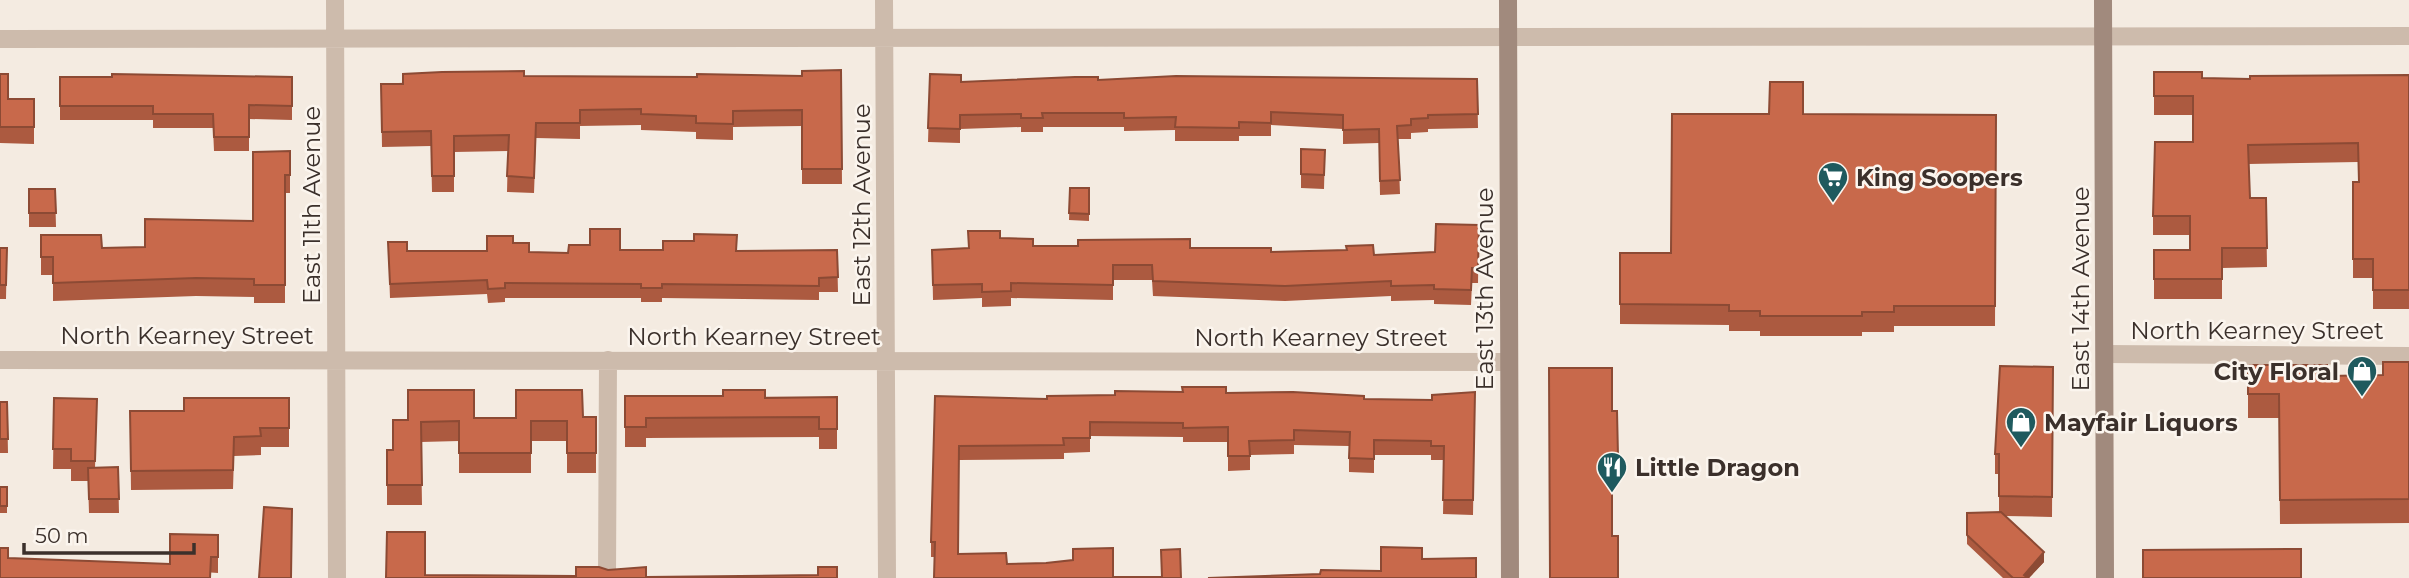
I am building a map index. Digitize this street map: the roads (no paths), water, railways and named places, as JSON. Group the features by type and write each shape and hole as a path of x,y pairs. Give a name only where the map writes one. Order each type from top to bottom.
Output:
{"main road":[{"name":"East 13th Avenue","path":"1508,0 1510,578"},
{"name":"East 14th Avenue","path":"2103,0 2105,578"}],"street":[{"name":"East 11th Avenue","path":"335,0 337,578"},
{"name":"East 12th Avenue","path":"884,0 887,578"},
{"path":"0,38 884,40 2104,34 2409,36"},
{"name":"North Kearney Street","path":"2105,354 2409,356"},
{"name":"North Kearney Street","path":"0,360 1508,362"},
{"path":"607,578 608,360"}],"place":[{"name":"King Soopers","path":"1833,204"},
{"name":"City Floral","path":"2362,398"},
{"name":"Mayfair Liquors","path":"2021,449"},
{"name":"Little Dragon","path":"1612,494"}]}
